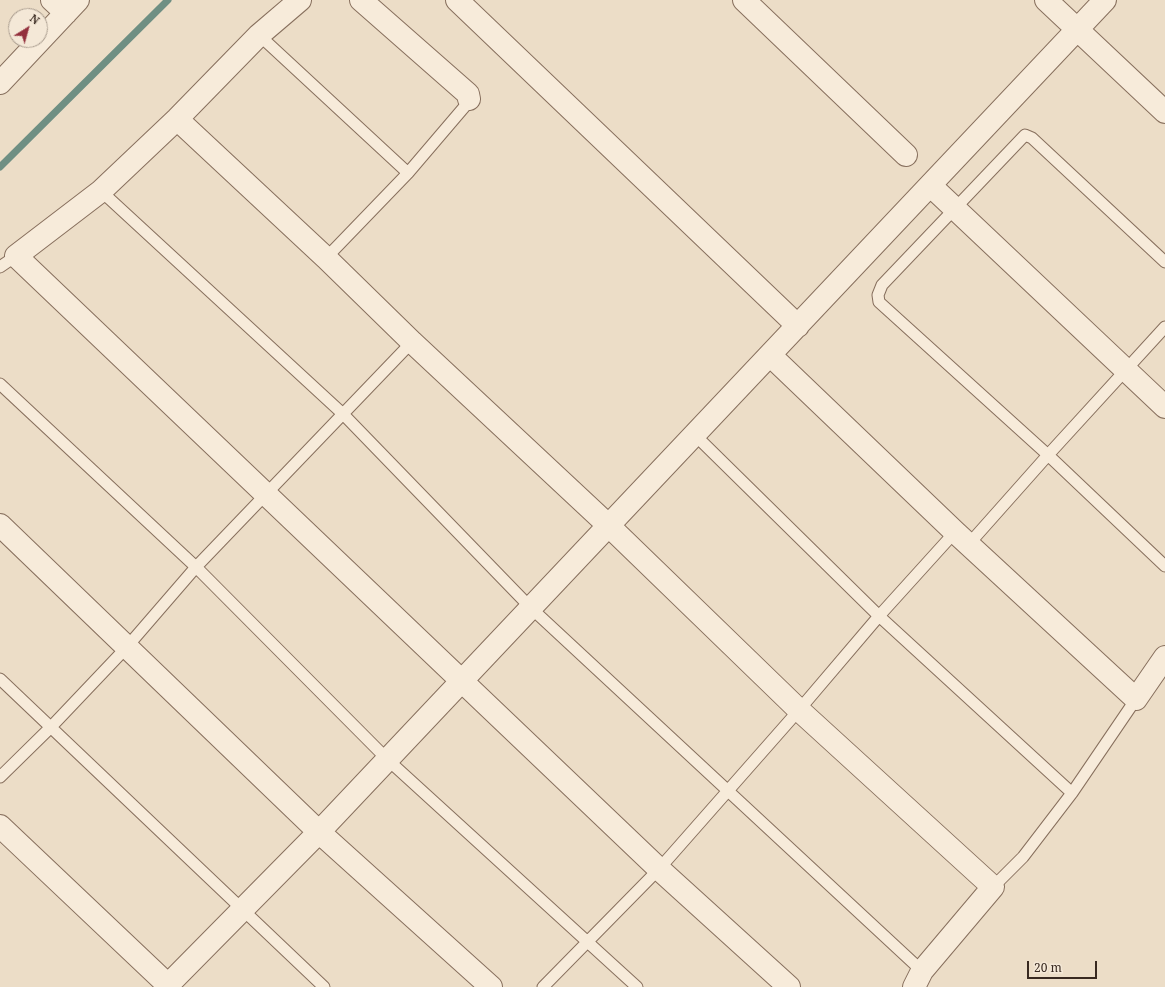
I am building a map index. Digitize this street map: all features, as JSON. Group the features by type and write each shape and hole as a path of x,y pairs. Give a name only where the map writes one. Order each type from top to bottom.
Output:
{"street":[{"path":"300,0 259,35 177,119 100,191 8,262 266,495 659,869 789,987"},
{"path":"361,0 468,94 469,99"},
{"path":"457,0 798,326"},
{"path":"744,0 906,155"},
{"path":"1046,0 1165,112"},
{"path":"0,826 168,986 388,760 1105,0"},
{"path":"0,83 65,4"},
{"path":"177,119 609,526 799,710 993,887 918,979"},
{"path":"930,186 1165,407"},
{"path":"770,355 962,539 1136,699 1165,657"},
{"path":"0,525 126,648 319,832 491,987"}],"lane":[{"path":"259,35 408,173"},
{"path":"326,258 408,173 466,105 469,99"},
{"path":"1165,262 1032,138 1025,135 1018,140 955,209 882,285 878,295 879,302 1048,455 1165,566"},
{"path":"100,191 343,414 531,608 728,790 918,979"},
{"path":"543,987 659,869 799,710 879,616 962,539 1048,455 1165,327"},
{"path":"0,777 51,727 126,648 196,567 412,342"},
{"path":"0,384 196,567 388,760 637,987"},
{"path":"695,435 879,616 1072,794"},
{"path":"0,679 324,987"},
{"path":"993,887 1022,857 1072,794 1136,699"}],"waterway":[{"path":"0,167 168,0"}]}
